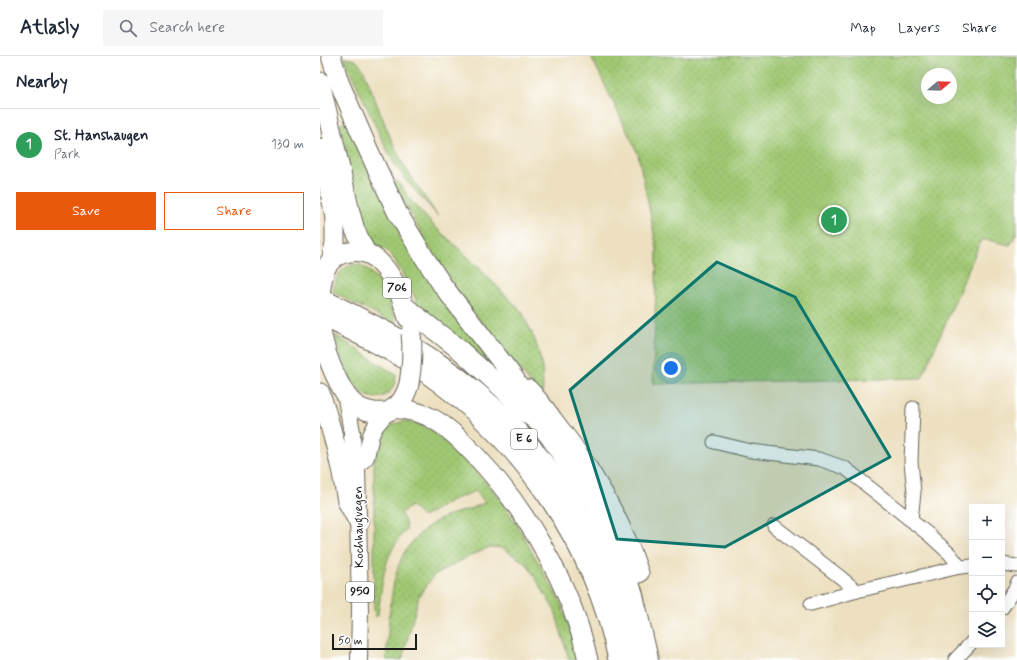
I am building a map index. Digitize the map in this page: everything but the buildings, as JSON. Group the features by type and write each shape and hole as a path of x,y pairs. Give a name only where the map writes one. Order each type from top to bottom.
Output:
{"highway":[{"name":"E 6","path":"331,56 339,82 366,147 397,212 443,286 514,378 530,404 536,420"},
{"name":"706","path":"320,82 355,230 366,253 377,259 388,272 396,286 408,317 412,346 412,365 409,384 405,396 401,402 391,410"},
{"path":"320,148 334,211 335,222 335,244 326,263 320,294"},
{"path":"326,263 349,252 366,253"},
{"name":"E 6","path":"320,294 438,362 490,404 519,432 565,492 587,528 605,566 617,597 635,660"},
{"name":"E 6","path":"404,306 460,350 503,389 522,410 536,420 550,437 595,505 620,558 633,593 644,636 648,660"},
{"name":"E 6","path":"320,315 374,342 425,372 456,396 483,420 526,466 550,498 590,571 602,601 618,660"},
{"path":"320,322 327,357 345,393 352,402 359,408 369,411 378,412 391,410 420,413 433,418 466,446 481,461 505,490 520,510 551,562 580,629 588,660"},
{"path":"320,354 334,373"},
{"name":"E 6","path":"514,378 529,390 580,456 616,516 633,555 645,591 661,660"},
{"path":"320,392 336,447 346,501 359,523"}],"main road":[{"name":"Kochhaugvegen","path":"345,393 352,432 354,456 357,466 360,610 358,660"},
{"path":"357,466 366,457 371,435 376,425 391,410"}],"street":[{"path":"911,520 914,492 911,462 913,408"},
{"path":"714,442 751,451 819,459 846,468 911,520 966,567"},
{"path":"774,526 857,591"},
{"path":"1005,564 1017,566"},
{"path":"811,604 857,591 966,567"},
{"path":"1005,604 1017,586"},
{"path":"955,660 969,645"}],"highlighted area":[{"path":"717,262 795,297 890,457 725,547 617,539 570,390"}],"green space":[{"path":"591,56 1017,56 1017,232 1010,245 981,240 922,378 653,384 657,250 638,154"},
{"path":"344,58 356,61 364,71 402,162 438,216 406,180 391,158"},
{"path":"347,122 507,382 418,307 414,295 393,257 385,249 376,244 371,237 361,219 340,124"},
{"path":"397,181 412,202 434,226 478,267 522,312 535,340 539,353 542,367 542,397 488,331 450,280 426,242 393,182"},
{"path":"357,264 372,273 384,289 396,325 333,292 337,277 340,273 346,267"},
{"path":"335,335 396,375 394,384 389,392 384,396 374,398 365,394 357,387 350,378 340,355"},
{"path":"405,421 419,424 434,432 468,462 498,496 517,525 561,603 580,660 569,660 555,611 527,564 503,548 490,547 434,575 419,596 402,660 386,660 393,588 400,561 406,550 420,534 437,521 474,508 485,502 476,491 452,500 423,517 411,506 401,513 406,525 406,530 392,549 388,559 378,614 376,617 374,609 374,463 379,441 385,430 392,425"}],"place":[{"name":"St. Hanshaugen","path":"834,220"}]}
